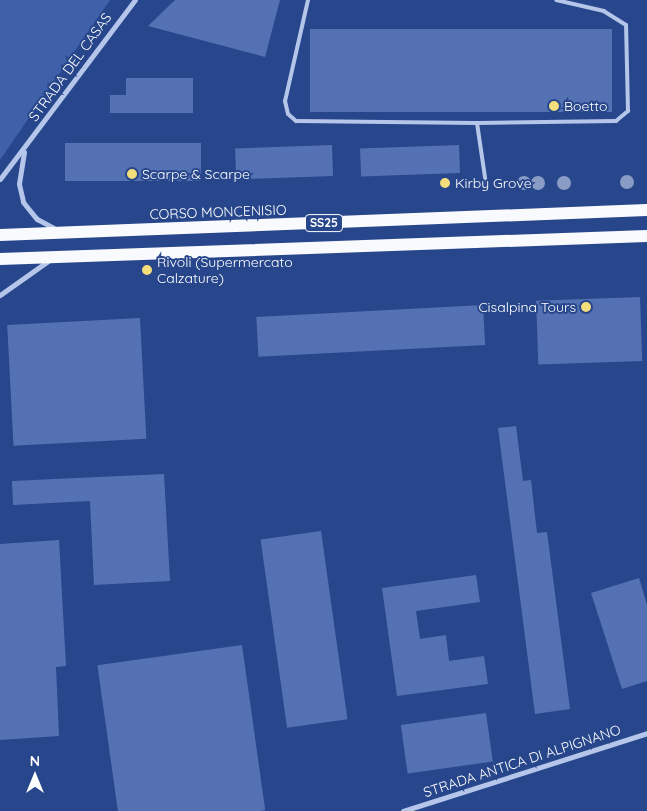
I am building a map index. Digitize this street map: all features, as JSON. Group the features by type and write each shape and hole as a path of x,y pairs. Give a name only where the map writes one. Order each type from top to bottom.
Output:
{"main road":[{"name":"CORSO MONCENISIO","path":"0,235 647,210"},
{"name":"SS25","path":"0,259 647,236"}],"street":[{"name":"STRADA DEL CASAS","path":"0,179 25,149 135,0"},
{"name":"STRADA DEL CASAS","path":"25,149 19,184 23,202 37,219 63,233"},
{"path":"0,295 24,274 56,257"},
{"name":"STRADA ANTICA DI ALPIGNANO","path":"403,811 647,733"}],"lane":[{"path":"308,0 285,101 288,114 296,121 477,123 623,119 628,111 626,25 604,11 556,0"},
{"path":"477,123 486,184"}],"shaded area":[{"path":"0,0 110,0 0,160"}],"building":[{"path":"175,0 280,0 265,57 148,26"},
{"path":"310,29 612,29 612,112 310,112"},
{"path":"126,78 193,78 193,113 110,113 110,95 126,95"},
{"path":"65,143 201,143 201,181 65,181"},
{"path":"332,145 333,176 236,179 235,148"},
{"path":"459,145 460,173 361,176 360,148"},
{"path":"640,297 642,361 538,365 536,301"},
{"path":"483,305 485,345 258,357 256,317"},
{"path":"140,318 146,439 14,446 7,325"},
{"path":"516,426 523,481 531,480 537,533 547,532 570,709 535,714 498,428"},
{"path":"164,474 170,581 94,585 90,501 13,505 12,481"},
{"path":"321,531 347,719 287,728 261,539"},
{"path":"59,540 66,666 56,667 59,736 0,740 0,544"},
{"path":"476,575 480,602 416,611 420,639 446,635 449,661 484,656 488,684 397,696 382,588"},
{"path":"639,578 647,605 647,681 622,689 591,593"},
{"path":"242,645 265,810 118,811 97,665"},
{"path":"486,713 493,762 408,773 401,725"}],"place":[{"name":"Boetto","path":"554,106"},
{"name":"Scarpe & Scarpe","path":"132,174"},
{"name":"Kirby Grove","path":"445,183"},
{"name":"Rivoli (Supermercato Calzature)","path":"147,270"},
{"name":"Cisalpina Tours","path":"586,307"}]}
